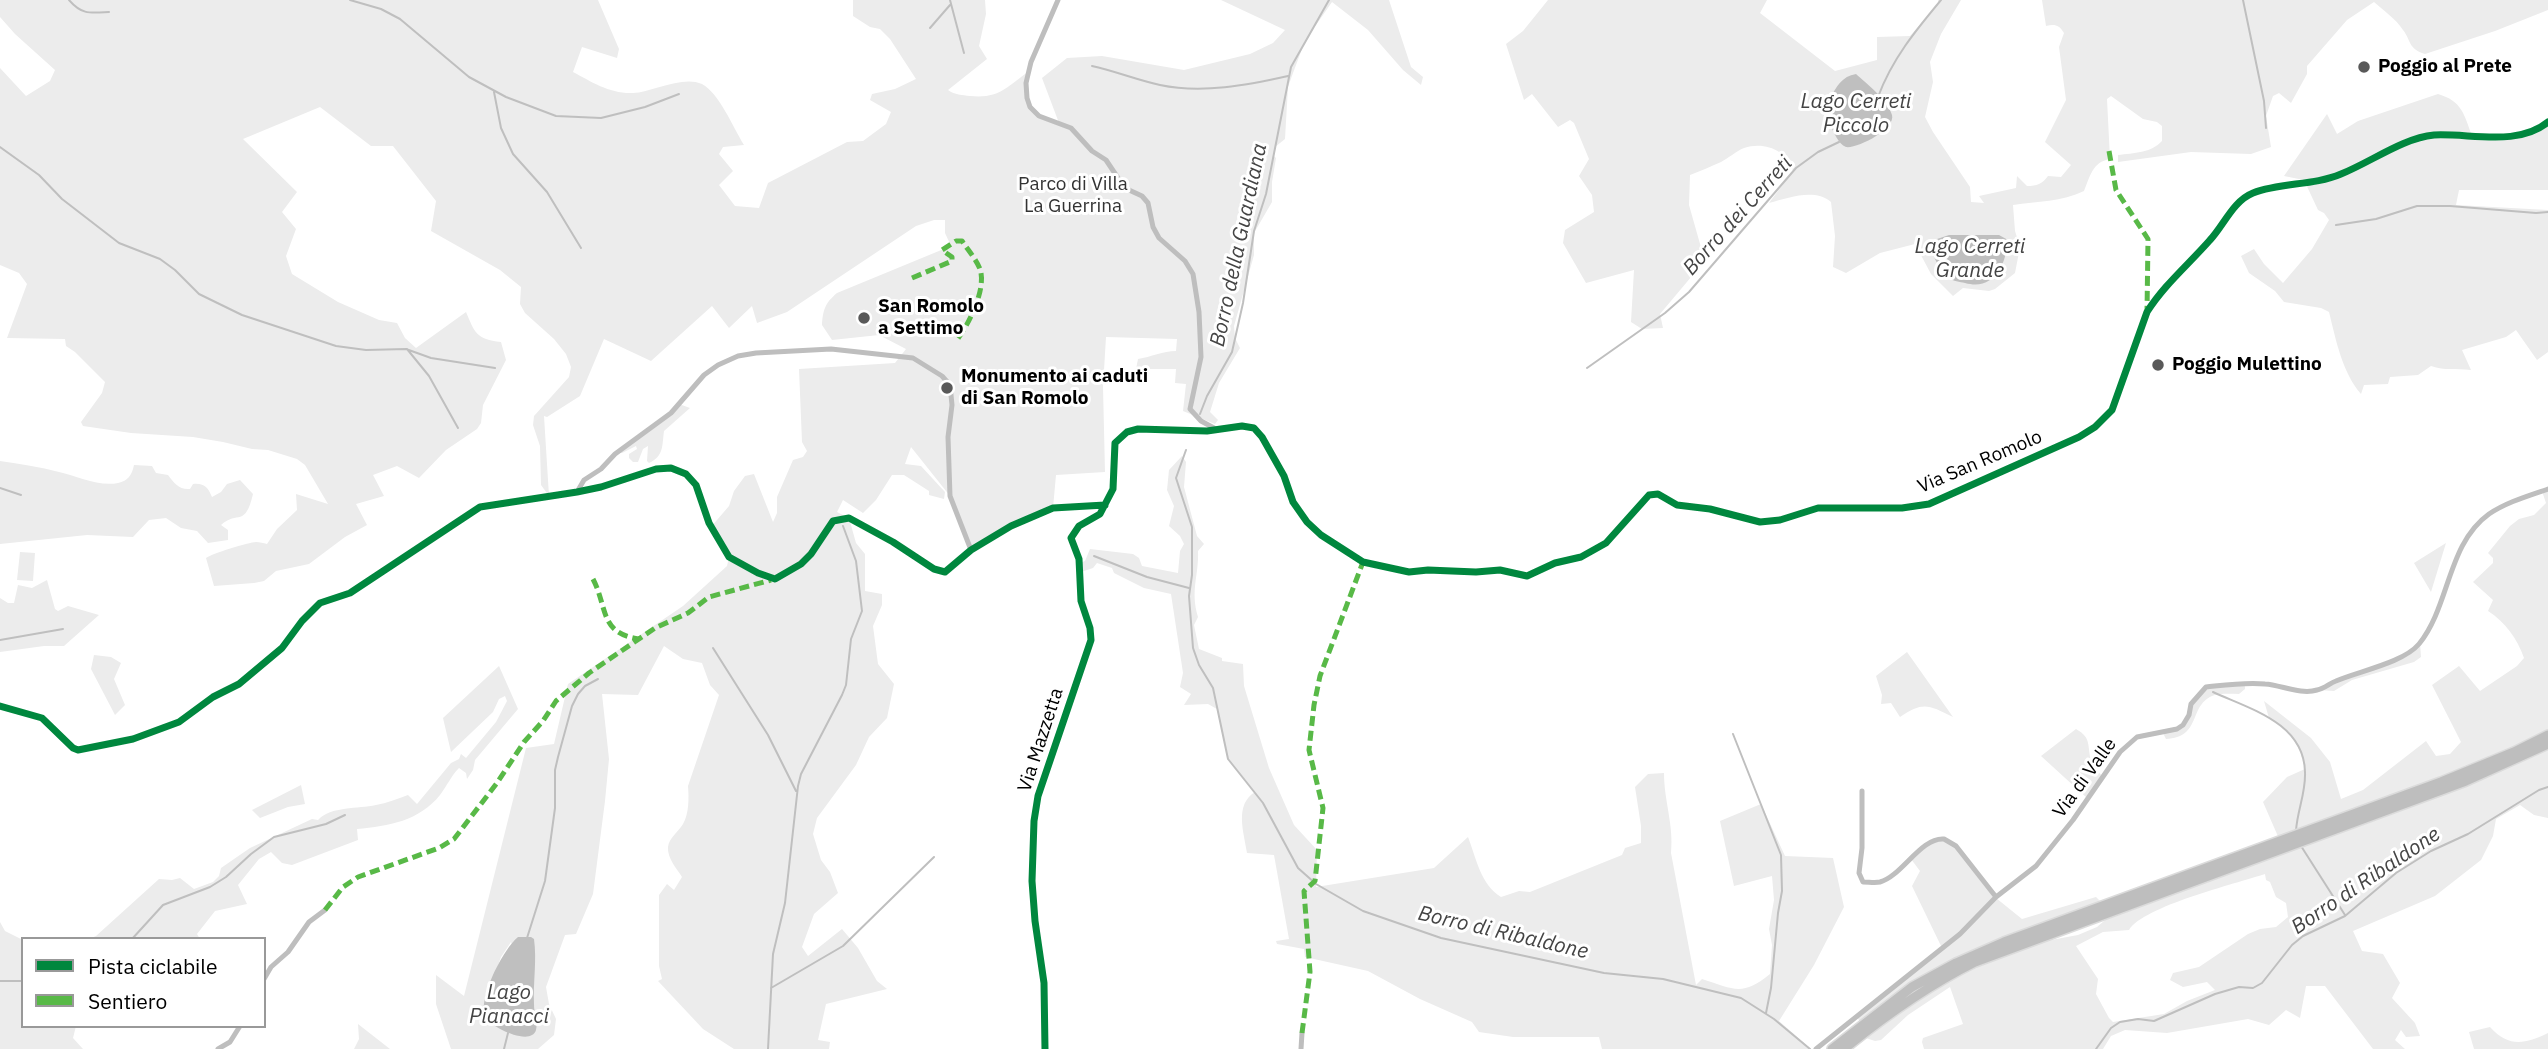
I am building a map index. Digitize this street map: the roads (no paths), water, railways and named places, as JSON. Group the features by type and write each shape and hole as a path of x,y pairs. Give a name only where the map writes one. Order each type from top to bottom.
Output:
{"highway":[{"path":"1832,1049 1912,987 1956,963 2004,942 2441,782 2548,735"},
{"path":"1844,1049 1915,995 1975,962 2466,781 2548,744"}],"street":[{"path":"1058,0 1031,62 1026,83 1030,107 1039,116 1071,128 1092,151 1106,160 1129,190 1142,196 1148,203 1153,227 1159,238 1185,261 1193,274 1199,312 1201,357 1190,409 1201,421 1214,428"},
{"name":"Via San Romolo","path":"1105,505 1115,477 1112,453 1120,436 1138,429 1207,431 1242,426 1254,428 1262,437 1284,476 1293,502 1307,522 1331,542 1363,562 1409,572 1500,570 1527,576 1555,563 1581,557 1606,543 1649,495 1658,494 1677,505 1710,509 1760,522 1780,520 1818,508 1902,508 1929,504 2079,437 2095,427 2112,410 2147,312 2155,299 2210,240 2242,199 2252,193 2276,187 2316,182 2337,176 2415,138 2435,135 2511,136 2532,133 2548,122"},
{"path":"577,492 584,480 671,413 704,375 738,356 831,349 913,358 942,376 950,385 950,496 971,550"},
{"path":"0,706 42,718 78,750 133,739 167,728 213,697 239,684 282,648 302,621 320,603 349,593 474,509 577,492 656,470 671,468 686,474 696,485 709,523 729,557 775,579 801,564 811,554 833,521 849,518 939,572 950,569 971,550 1010,526 1053,508 1105,505"},
{"name":"Via di Valle","path":"1816,1049 1959,933 1996,898 2036,866 2051,850 2120,752 2137,737 2176,729 2183,725 2191,704 2202,689 2256,683 2287,689 2318,690 2334,681 2407,654 2420,643 2444,598 2462,546 2472,531 2487,516 2508,503 2548,489"},
{"name":"Via Mazzetta","path":"1045,1049 1043,971 1033,894 1034,821 1038,796 1091,640 1081,601 1080,563 1071,538 1079,526 1094,519 1105,505"},
{"path":"1862,791 1859,873 1863,882 1881,882 1933,841 1944,839 1956,846 1996,898"},
{"path":"266,976 271,967 288,952 309,922 325,910"},
{"path":"218,1049 230,1042 239,1028"},
{"path":"1301,1049 1302,1033"}],"water":[{"name":"Lago Cerreti Piccolo","path":"1856,74 1890,109 1892,120 1875,137 1846,147 1838,141 1830,125 1827,109 1840,83"},
{"name":"Lago Cerreti Grande","path":"1949,235 1999,235 2008,240 2005,258 1997,274 1991,280 1975,284 1955,281 1945,275 1928,245 1931,241"},
{"name":"Lago Pianacci","path":"518,937 531,937 535,947 536,1030 533,1035 527,1037 511,1034 495,1026 486,1018 484,1010 493,975"}],"waterway":[{"path":"69,0 87,12 109,12"},
{"path":"350,0 381,9 400,19 469,77 506,97 556,116 601,118 645,107 679,94"},
{"path":"950,0 964,53"},
{"name":"Borro della Guardiana","path":"1200,414 1232,352 1254,231 1266,194 1291,67 1329,0"},
{"name":"Borro dei Cerreti","path":"1878,97 1897,58 1941,0"},
{"path":"2243,0 2264,101 2266,128"},
{"path":"930,28 950,5"},
{"path":"1092,66 1160,85 1192,89 1241,85 1288,76"},
{"path":"494,92 501,128 513,154 547,192 581,248"},
{"name":"Borro dei Cerreti","path":"1587,368 1665,313 1689,292 1796,168 1818,152 1839,142"},
{"path":"0,147 39,175 62,199 119,243 160,259 199,294 242,315 336,346 366,350 406,349 431,358 495,368"},
{"path":"2336,225 2376,219 2417,206 2548,212"},
{"path":"407,349 429,376 458,428"},
{"name":"Borro di Ribaldone","path":"1186,450 1176,478 1192,527 1189,596 1193,648 1199,665 1213,688 1228,759 1263,803 1298,868 1316,884 1363,911 1441,938 1604,973 1663,979 1741,998 1774,1019 1810,1049"},
{"path":"0,488 21,495"},
{"path":"768,1049 773,954 785,903 798,786 801,774 846,685 851,639 862,611 856,561 843,526"},
{"path":"1094,556 1147,577 1189,588"},
{"path":"0,640 63,629"},
{"path":"713,648 768,735 796,791"},
{"path":"527,938 545,881 555,808 555,770 558,757 578,694 585,686 598,679"},
{"path":"2213,692 2272,720 2295,741 2302,755 2305,772 2296,831"},
{"path":"1733,734 1781,855 1782,891 1766,1013"},
{"name":"Borro di Ribaldone","path":"2096,1049 2111,1028 2120,1022 2138,1019 2154,1021 2215,994 2239,987 2253,988 2262,983 2292,945 2303,936 2345,916 2396,873 2431,851 2468,834 2548,787"},
{"path":"134,937 163,905 210,887 274,837 326,824 345,815"},
{"path":"2301,846 2345,915"},
{"path":"771,988 843,946 934,857"},
{"path":"0,981 21,981"},
{"path":"504,1049 508,1033"}],"place":[{"name":"Poggio al Prete","path":"2364,67"},
{"name":"San Romolo a Settimo","path":"864,318"},
{"name":"Poggio Mulettino","path":"2158,365"},
{"name":"Monumento ai caduti di San Romolo","path":"947,388"}],"park label":[{"name":"Parco di Villa La Guerrina","path":"1073,196"}]}
